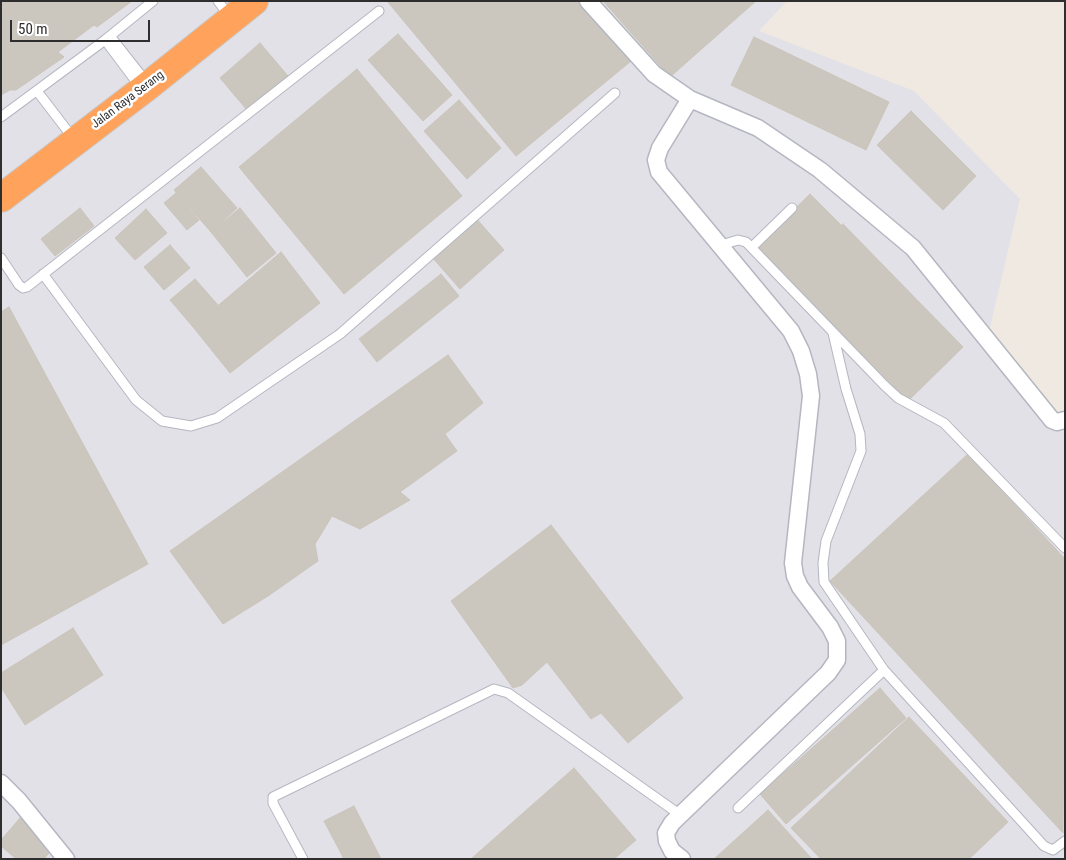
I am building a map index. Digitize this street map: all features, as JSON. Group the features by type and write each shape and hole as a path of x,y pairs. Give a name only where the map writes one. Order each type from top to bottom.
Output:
{"highway":[{"name":"Jalan Raya Serang","path":"1,198 146,88 225,10 254,1"}],"street":[{"path":"588,1 654,74 690,99 758,128 782,144 820,170 913,248 1052,420 1057,422 1065,420"},
{"path":"672,856 666,833 679,814 828,673 837,660 837,641 830,627 794,576 793,563 811,396 808,374 801,351 791,332 659,172 656,160 660,148 690,99"},
{"path":"1,783 20,801 66,859"}],"lane":[{"path":"1,117 107,38 153,1"},
{"path":"1,258 23,288 379,11"},
{"path":"107,38 146,88"},
{"path":"37,90 75,141"},
{"path":"43,274 136,400 162,421 191,426 217,418 340,334 615,93"},
{"path":"752,247 792,208"},
{"path":"721,249 728,243 738,240 746,242 752,247 898,398 944,423 1065,548"},
{"path":"833,332 846,389 860,434 861,451 826,542 823,563 824,582 884,670 1044,846 1052,850 1065,841"},
{"path":"738,808 884,670"},
{"path":"303,859 273,803 273,798 494,689 508,693 679,814"}],"shaded area":[{"path":"1,1 787,1 759,31 914,91 1020,199 988,336 1017,376 1065,433 1065,859 1,859"}],"building":[{"path":"1,1 132,1 97,27 94,25 58,52 64,57 16,90 10,90 1,95"},
{"path":"387,1 581,1 631,61 516,156"},
{"path":"603,1 756,1 670,77"},
{"path":"398,34 452,95 423,121 368,60"},
{"path":"754,37 889,102 866,150 731,85"},
{"path":"260,43 288,76 247,110 220,78"},
{"path":"357,69 462,196 344,294 239,167"},
{"path":"459,100 501,148 467,179 424,131"},
{"path":"911,111 976,176 943,210 877,145"},
{"path":"201,167 237,208 211,232 174,190"},
{"path":"176,193 199,220 187,230 164,203"},
{"path":"810,194 841,225 787,278 756,247"},
{"path":"80,208 94,226 55,256 41,239"},
{"path":"240,208 276,253 247,277 211,232"},
{"path":"146,209 167,233 135,260 115,238"},
{"path":"475,217 504,250 460,289 431,256"},
{"path":"843,224 963,347 908,401 787,278"},
{"path":"170,245 190,268 164,290 144,267"},
{"path":"281,252 320,303 230,373 193,327"},
{"path":"441,274 459,296 377,362 359,339"},
{"path":"195,279 218,305 193,327 170,300"},
{"path":"9,307 148,564 1,645 1,312"},
{"path":"448,355 483,403 445,434 457,451 400,492 410,500 360,529 332,516 315,544 318,561 268,596 223,624 170,551"},
{"path":"968,454 1065,559 1063,833 830,581"},
{"path":"551,525 683,698 628,743 601,713 591,719 547,662 522,685 513,688 451,601"},
{"path":"73,628 103,675 25,725 1,687 1,673"},
{"path":"880,688 906,718 786,824 760,794"},
{"path":"909,717 1008,822 969,859 821,859 791,828"},
{"path":"574,768 636,840 614,859 471,859"},
{"path":"354,806 381,859 344,859 324,821"},
{"path":"768,810 812,859 714,859"},
{"path":"20,818 54,847 44,859 16,859 1,846 1,840"}]}
